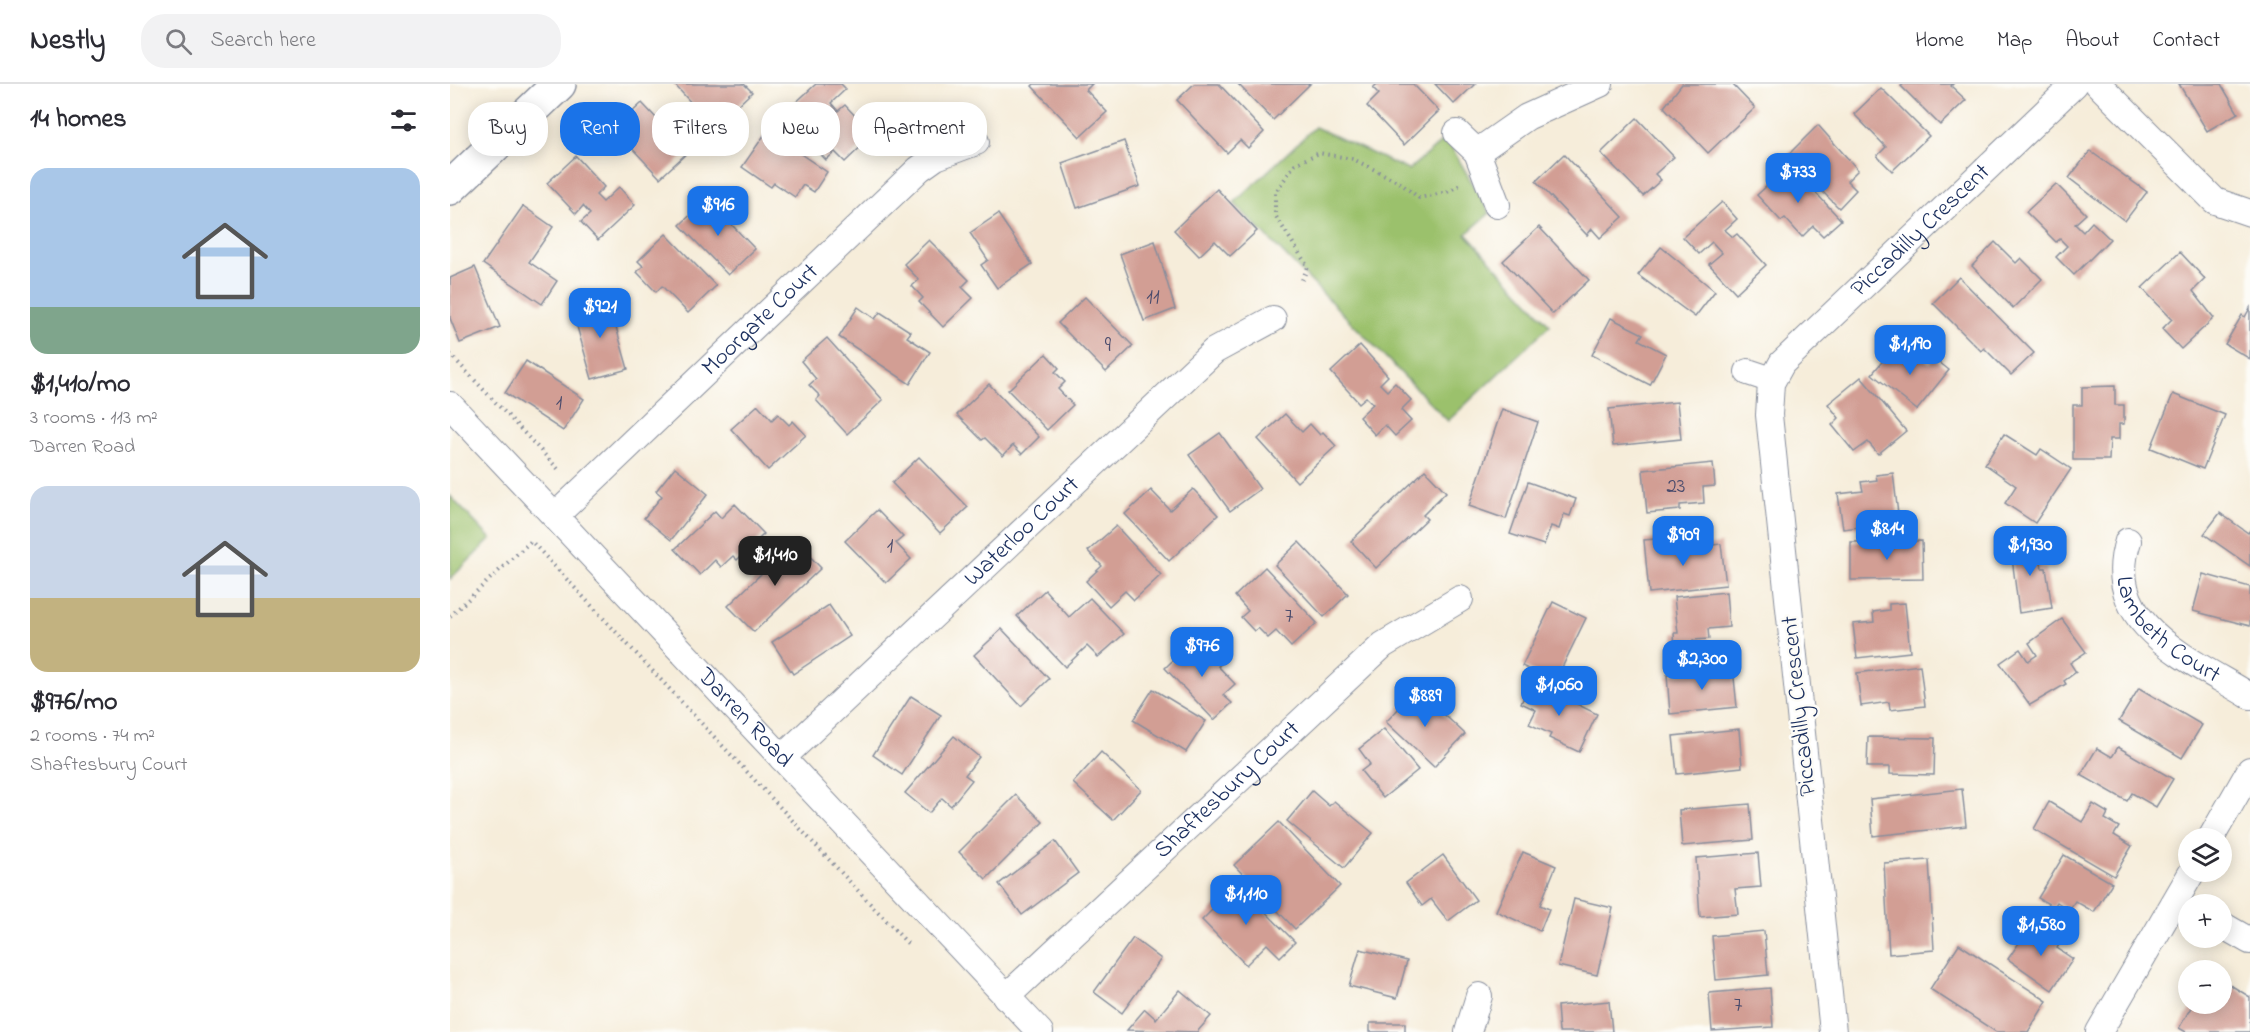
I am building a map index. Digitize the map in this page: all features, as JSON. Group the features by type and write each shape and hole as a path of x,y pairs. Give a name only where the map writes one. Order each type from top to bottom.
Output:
{"street":[{"path":"450,188 559,84"},
{"path":"1477,152 1527,117 1600,84"},
{"name":"Piccadilly Crescent","path":"1833,1032 1769,415 1760,376 1789,356 2075,84"},
{"path":"2098,84 2215,201 2250,213"},
{"path":"1457,133 1477,152 1497,205"},
{"name":"Moorgate Court","path":"555,516 919,169 939,156"},
{"name":"Waterloo Court","path":"782,758 1214,351 1273,319"},
{"name":"Darren Road","path":"450,405 1040,1032"},
{"name":"Lambeth Court","path":"2128,541 2122,561 2122,580 2135,612 2167,645 2250,696"},
{"name":"Shaftesbury Court","path":"1006,996 1383,645 1460,599"},
{"path":"2217,828 2250,770"},
{"path":"2099,1032 2178,910"},
{"path":"2232,931 2250,941"},
{"path":"1468,1032 1479,996"}],"path":[{"path":"1302,280 1308,267 1275,215 1275,193 1295,164 1319,153 1353,159 1399,182 1419,198 1447,192 1466,181"},
{"path":"450,354 560,471"},
{"path":"450,616 531,541 908,944"}],"green space":[{"path":"1315,127 1408,170 1446,138 1490,213 1466,234 1550,325 1448,421 1234,203"},
{"path":"450,496 491,539 450,579"}],"building":[{"path":"674,84 744,84 752,92 741,102 690,102"},
{"path":"816,84 841,84 846,89 832,102 796,102"},
{"path":"1034,84 1092,84 1086,90 1107,112 1080,137 1032,86"},
{"path":"1194,84 1219,84 1264,132 1248,148 1240,140 1227,153 1177,100"},
{"path":"1238,84 1310,84 1273,120"},
{"path":"1377,84 1413,84 1439,111 1404,145 1367,106 1379,94 1373,88"},
{"path":"1435,84 1475,84 1454,104"},
{"path":"1682,84 1732,84 1755,108 1708,153 1664,107"},
{"path":"1904,84 1953,84 1951,86 1966,100 1940,125 1901,86"},
{"path":"2179,84 2221,84 2238,113 2207,131"},
{"path":"1881,88 1929,136 1892,171 1877,156 1886,147 1854,114"},
{"path":"642,103 652,114 652,156 684,156 660,178 639,156 640,105"},
{"path":"845,105 852,112 852,155 845,162 839,156 840,109"},
{"path":"1637,118 1674,157 1655,174 1661,180 1643,196 1601,153"},
{"path":"1818,125 1858,170 1847,181 1856,190 1839,208 1787,156"},
{"path":"761,140 761,156 804,156 827,172 814,192 803,185 795,197 774,183 771,187 742,167"},
{"path":"1124,141 1140,186 1077,208 1062,163"},
{"path":"2090,151 2147,192 2125,221 2069,178"},
{"path":"1564,154 1623,217 1600,238 1592,229 1587,235 1536,181"},
{"path":"576,156 604,187 596,195 603,202 619,187 635,205 598,240 581,222 590,214 583,206 576,214 547,183"},
{"path":"1790,165 1841,220 1823,236 1813,226 1802,237 1785,218 1781,221 1757,195"},
{"path":"2056,184 2086,214 2075,224 2083,232 2092,222 2110,239 2074,275 2056,257 2067,246 2060,239 2056,242 2026,212"},
{"path":"1217,189 1257,231 1230,256 1215,241 1199,256 1174,230"},
{"path":"707,199 755,249 728,275 680,225"},
{"path":"1722,202 1737,219 1725,230 1733,237 1737,234 1766,265 1736,293 1709,264 1722,253 1712,242 1699,254 1683,237"},
{"path":"523,206 553,227 529,262 557,281 542,304 483,264"},
{"path":"998,214 1032,264 997,288 981,265 988,260 970,233"},
{"path":"1539,227 1589,280 1553,314 1503,261"},
{"path":"666,234 716,286 688,313 662,286 656,292 637,272 643,266 638,261"},
{"path":"929,240 969,280 962,287 973,298 943,327 919,302 923,298 912,286 919,280 904,264"},
{"path":"1155,241 1175,309 1144,321 1120,254"},
{"path":"1995,242 2016,263 2021,258 2042,279 2013,308 1972,266"},
{"path":"1661,247 1715,291 1695,317 1638,275"},
{"path":"2180,252 2205,279 2193,291 2214,318 2181,349 2162,329 2172,319 2142,288"},
{"path":"475,267 500,327 460,343 450,318 450,278"},
{"path":"1959,277 2034,353 2011,375 1984,348 1981,351 1933,303"},
{"path":"1085,297 1133,346 1106,372 1058,323"},
{"path":"608,299 628,369 592,379 572,309"},
{"path":"858,307 875,319 880,312 911,332 907,337 930,352 910,384 839,337"},
{"path":"2250,308 2250,359 2225,344 2242,315 2245,317"},
{"path":"1611,318 1643,334 1639,340 1666,354 1650,385 1592,355"},
{"path":"827,338 883,400 847,434 816,400 820,396 809,385 816,379 801,361"},
{"path":"1360,345 1388,376 1380,384 1387,391 1395,383 1411,400 1401,410 1411,421 1395,436 1385,425 1375,435 1359,417 1373,404 1366,397 1359,403 1331,372"},
{"path":"1895,346 1912,361 1918,354 1930,363 1934,358 1949,370 1917,410 1872,374"},
{"path":"1046,354 1059,368 1055,372 1065,382 1058,389 1073,405 1047,430 1008,390"},
{"path":"526,361 584,399 563,431 505,393"},
{"path":"1861,377 1906,431 1878,454 1868,442 1854,452 1832,425 1839,418 1828,404"},
{"path":"989,384 1039,437 1022,454 1013,445 1003,456 985,438 982,440 957,415"},
{"path":"2115,386 2115,405 2124,405 2124,424 2119,424 2119,439 2110,439 2109,460 2073,460 2073,405 2082,405 2082,387"},
{"path":"2173,394 2225,415 2203,469 2151,448"},
{"path":"1677,402 1681,439 1613,446 1609,409"},
{"path":"758,405 772,420 778,414 789,425 793,421 806,435 768,470 731,429"},
{"path":"1502,409 1538,422 1506,519 1469,506"},
{"path":"1285,414 1302,432 1310,424 1320,435 1323,432 1336,446 1297,482 1258,439"},
{"path":"1220,433 1260,489 1230,511 1189,455"},
{"path":"2004,434 2037,455 2041,449 2071,469 2035,523 2005,503 2016,486 1985,464"},
{"path":"919,457 968,507 940,533 892,483"},
{"path":"1713,463 1715,486 1703,487 1704,503 1680,505 1680,510 1647,513 1643,470"},
{"path":"675,467 708,494 671,540 644,518 662,496 656,491"},
{"path":"1425,470 1446,492 1423,515 1427,519 1376,568 1351,541"},
{"path":"1893,473 1899,522 1843,529 1838,494 1863,491 1861,482 1877,480 1876,475"},
{"path":"1528,482 1576,499 1570,516 1564,514 1559,529 1551,526 1544,545 1510,534"},
{"path":"1193,489 1218,515 1169,561 1125,514 1151,490 1170,510"},
{"path":"735,504 764,534 737,560 733,556 721,567 715,560 700,575 675,549 715,511 721,518"},
{"path":"877,510 903,537 896,543 911,559 886,583 845,541"},
{"path":"2220,513 2248,533 2250,530 2250,566 2204,534"},
{"path":"1116,526 1161,575 1134,600 1125,591 1109,606 1086,581 1102,566 1088,551"},
{"path":"1667,538 1668,550 1721,544 1726,585 1649,593 1644,540"},
{"path":"2037,538 2042,568 2046,568 2052,608 2019,613 2010,542"},
{"path":"795,541 821,568 754,632 728,606"},
{"path":"1922,541 1923,579 1851,580 1851,542"},
{"path":"1299,542 1348,594 1324,617 1275,565"},
{"path":"1265,567 1317,623 1291,647 1276,631 1268,638 1258,628 1254,631 1241,617 1248,611 1235,596"},
{"path":"2203,574 2250,587 2250,626 2193,611"},
{"path":"1045,590 1069,617 1090,598 1124,634 1098,657 1087,646 1065,667 1017,616"},
{"path":"1726,592 1729,627 1708,629 1709,639 1693,640 1693,646 1675,648 1674,633 1678,633 1674,597"},
{"path":"1553,602 1586,618 1555,682 1522,666"},
{"path":"1905,603 1910,652 1857,658 1853,624 1874,622 1873,612 1889,610 1889,604"},
{"path":"829,605 850,636 793,674 772,642"},
{"path":"2062,619 2086,652 2070,663 2076,672 2064,681 2066,684 2030,705 2000,663 2020,649 2028,661 2037,655 2029,643"},
{"path":"1002,629 1049,679 1021,706 974,655"},
{"path":"1197,637 1222,663 1218,666 1235,684 1223,695 1232,703 1214,720 1165,668"},
{"path":"1920,665 1925,706 1890,710 1889,702 1861,706 1857,673"},
{"path":"1733,668 1737,707 1670,714 1667,675"},
{"path":"1532,682 1597,714 1579,752 1549,738 1551,734 1529,724 1536,710 1521,703"},
{"path":"2139,688 2202,725 2182,758 2119,721"},
{"path":"1153,689 1206,721 1186,752 1133,720"},
{"path":"1417,689 1465,734 1434,767 1386,722"},
{"path":"911,696 941,715 902,775 873,755"},
{"path":"1384,729 1418,770 1383,798 1361,771 1370,764 1359,749"},
{"path":"1739,729 1742,767 1677,774 1673,736"},
{"path":"954,736 979,757 965,775 972,780 951,806 942,798 929,813 905,793"},
{"path":"1868,737 1935,738 1934,775 1890,774 1890,767 1867,767"},
{"path":"2118,747 2173,779 2156,807 2132,793 2127,801 2081,775 2097,748 2112,757"},
{"path":"1101,752 1141,790 1113,820 1073,783"},
{"path":"1962,789 1966,826 1873,836 1870,799"},
{"path":"1312,791 1329,806 1334,801 1373,833 1344,868 1287,821"},
{"path":"1016,795 1043,822 986,879 959,852"},
{"path":"2049,802 2082,822 2093,804 2108,813 2105,819 2119,827 2114,835 2132,846 2114,876 2034,829"},
{"path":"1750,804 1753,840 1682,846 1679,810"},
{"path":"1279,822 1340,886 1295,929 1234,865"},
{"path":"1055,841 1078,873 1022,915 999,884"},
{"path":"1523,852 1556,866 1540,905 1549,909 1540,931 1496,911"},
{"path":"1758,853 1761,887 1735,889 1738,914 1700,917 1696,858"},
{"path":"1443,855 1476,900 1448,921 1431,899 1422,906 1406,883"},
{"path":"2064,855 2112,883 2094,912 2075,901 2069,910 2057,902 2054,907 2038,898"},
{"path":"1929,860 1934,950 1889,954 1884,863"},
{"path":"1238,884 1295,942 1280,957 1267,944 1246,965 1202,920"},
{"path":"1574,899 1613,908 1597,975 1558,966"},
{"path":"2032,924 2060,943 2057,948 2073,959 2052,990 2008,959"},
{"path":"1764,931 1768,975 1716,980 1712,936"},
{"path":"1133,938 1161,959 1122,1013 1094,992"},
{"path":"1959,944 2047,1001 2028,1032 1996,1032 1930,989"},
{"path":"1360,949 1407,961 1397,998 1349,986"},
{"path":"2232,986 2250,997 2250,1032 2186,1032 2179,1028 2187,1014 2232,1014"},
{"path":"1770,988 1773,1027 1712,1031 1709,993"},
{"path":"1180,990 1211,1016 1197,1032 1127,1030 1145,1009 1156,1019"},
{"path":"1609,1001 1612,1032 1559,1032 1557,1006"},
{"path":"1370,1023 1405,1023 1405,1032 1370,1032"}]}
